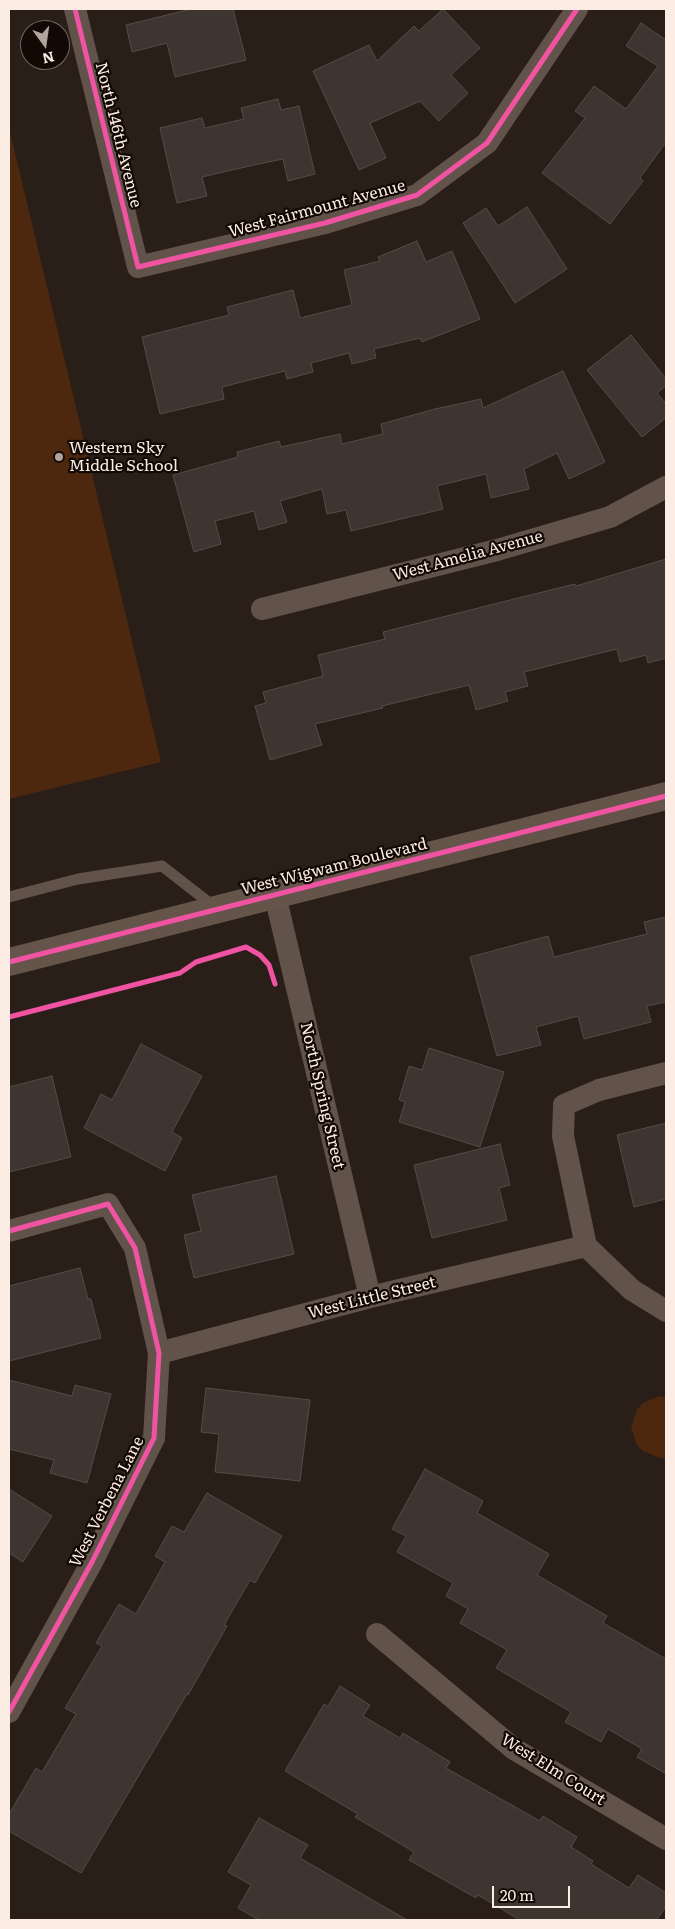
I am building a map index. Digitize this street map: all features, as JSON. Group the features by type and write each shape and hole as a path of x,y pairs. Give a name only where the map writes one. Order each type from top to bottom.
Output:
{"street":[{"name":"North 146th Avenue","path":"75,9 138,267"},
{"name":"West Fairmount Avenue","path":"138,267 325,223 417,196 487,143 577,9"},
{"name":"West Amelia Avenue","path":"262,608 497,550 610,517 666,486"},
{"name":"West Wigwam Boulevard","path":"9,962 666,796"},
{"name":"North Spring Street","path":"275,896 370,1297"},
{"path":"666,1073 599,1090 564,1106 563,1136 586,1246 632,1290 666,1311"},
{"name":"West Verbena Lane","path":"9,1231 108,1204 135,1248 159,1353 154,1438 92,1562 9,1712"},
{"name":"West Little Street","path":"159,1353 370,1297 586,1246"},
{"name":"West Elm Court","path":"377,1634 514,1749 666,1839"}],"lane":[{"path":"9,897 78,879 162,866 218,909"}],"shaded area":[{"path":"9,128 161,762 9,799"},
{"path":"660,1396 666,1397 666,1458 660,1458 643,1451 637,1445 631,1427 637,1410 643,1403"}],"building":[{"path":"191,9 233,9 246,60 175,77 167,43 132,52 126,25"},
{"path":"443,9 480,48 451,75 468,93 439,121 420,101 370,123 386,158 359,170 313,71 369,45 377,61 414,26 419,31"},
{"path":"641,23 666,40 666,142 640,178 643,181 610,224 542,173 585,118 575,111 594,86 626,109 658,66 626,46"},
{"path":"278,99 281,110 299,106 315,174 288,181 283,159 254,165 202,177 207,196 177,203 160,128 202,118 205,128 244,119 241,108"},
{"path":"527,207 567,269 515,303 463,223 486,208 498,226"},
{"path":"417,241 426,262 452,251 480,319 422,342 420,338 374,349 376,358 352,364 349,353 311,363 313,372 287,379 285,371 222,387 224,399 160,414 142,337 229,315 227,307 293,290 300,318 352,305 344,270 380,261 378,257"},
{"path":"631,335 666,379 666,386 657,393 666,404 666,418 642,437 587,370"},
{"path":"563,371 605,462 569,479 557,453 524,469 529,489 491,498 486,474 437,486 443,509 351,531 346,510 327,514 322,489 280,501 287,522 259,530 254,511 215,521 221,544 194,552 173,475 238,457 237,452 279,441 281,447 340,434 342,444 383,434 381,424 435,409 481,399 483,408"},
{"path":"666,559 666,658 648,663 646,655 620,662 617,649 524,672 528,686 505,692 508,701 476,710 469,685 382,706 383,708 315,724 322,745 270,760 255,706 266,703 263,692 323,676 318,655 385,639 383,632 575,584 576,586"},
{"path":"666,917 666,1002 647,1006 651,1022 584,1039 578,1016 536,1027 541,1045 497,1056 470,957 548,936 554,957 647,934 644,922"},
{"path":"141,1044 202,1076 172,1132 182,1138 165,1171 84,1128 101,1094 112,1100"},
{"path":"429,1048 504,1072 480,1147 399,1122 405,1102 399,1100 409,1066 422,1070"},
{"path":"52,1076 71,1157 9,1172 9,1087"},
{"path":"666,1123 666,1199 634,1207 617,1135"},
{"path":"500,1144 510,1185 499,1188 507,1220 432,1238 414,1165"},
{"path":"276,1176 294,1254 194,1278 184,1235 201,1231 192,1195"},
{"path":"80,1268 88,1299 91,1299 101,1338 9,1361 9,1286"},
{"path":"9,1380 72,1396 75,1385 111,1394 87,1483 50,1473 54,1460 9,1449"},
{"path":"206,1388 310,1400 300,1481 215,1472 219,1434 201,1432"},
{"path":"425,1469 483,1501 477,1513 549,1554 537,1575 607,1616 603,1623 666,1659 666,1774 637,1757 642,1749 608,1729 601,1742 565,1722 571,1712 496,1668 507,1650 460,1623 468,1609 446,1596 453,1583 397,1552 406,1536 392,1529"},
{"path":"9,1489 52,1516 23,1562 9,1553"},
{"path":"207,1493 282,1536 255,1583 250,1580 224,1625 227,1626 188,1695 81,1873 9,1831 9,1814 36,1768 42,1772 76,1714 65,1708 102,1646 96,1643 119,1604 136,1614 165,1562 155,1556 172,1526 184,1532"},
{"path":"340,1686 370,1705 363,1716 400,1738 403,1733 450,1762 446,1768 540,1821 543,1816 577,1837 571,1847 593,1861 591,1864 629,1888 638,1875 666,1893 666,1906 657,1920 520,1920 478,1895 476,1898 409,1860 414,1852 355,1817 358,1814 285,1771 324,1704 328,1706"},
{"path":"259,1818 308,1845 300,1858 407,1920 259,1920 238,1908 251,1885 228,1872"}],"cycle path":[{"path":"75,9 138,267 325,223 417,195 487,143 577,9"},
{"path":"9,962 666,796"},
{"path":"9,1017 180,973 196,962 246,947 260,955 269,965 275,984"},
{"path":"9,1231 108,1204 135,1248 159,1353 154,1438 92,1562 9,1712"}],"place":[{"name":"Western Sky Middle School","path":"59,457"}]}
